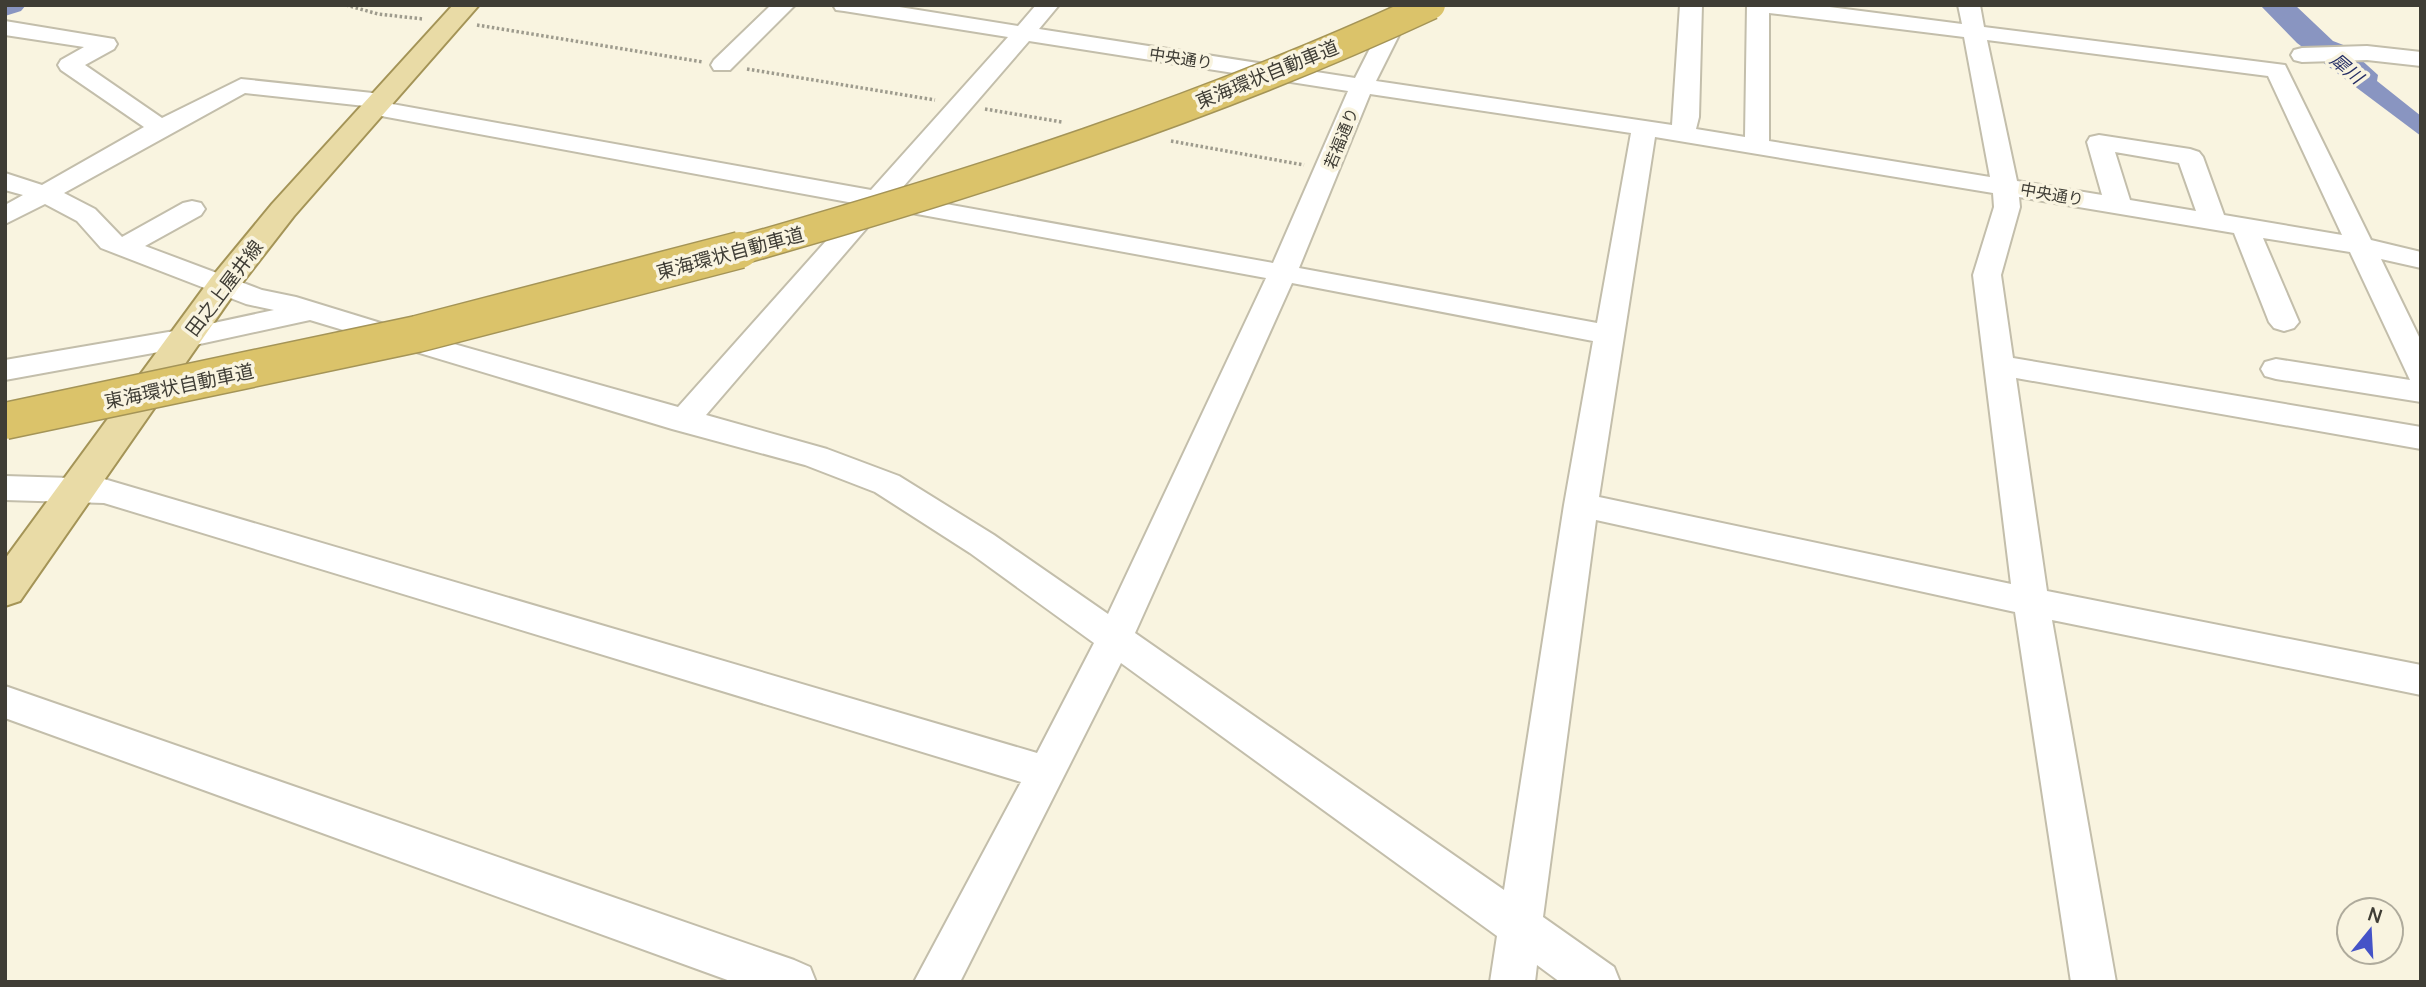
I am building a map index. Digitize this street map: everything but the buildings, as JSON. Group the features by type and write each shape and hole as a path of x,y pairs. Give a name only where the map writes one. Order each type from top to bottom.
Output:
{"highway":[{"name":"東海環状自動車道","path":"5,421 145,394 533,305 883,210 1028,163 1171,112 1295,64 1431,5"}],"main road":[{"name":"田之上屋井線","path":"5,590 223,285 283,210 460,13"}],"street":[{"path":"722,65 784,5"},
{"name":"中央通り","path":"844,5 1644,127 2245,226 2361,246 2421,260"},
{"path":"683,421 1048,5"},
{"name":"若福通り","path":"936,982 1114,640 1283,273 1362,86 1404,5"},
{"path":"1682,134 1687,117 1691,5"},
{"path":"1757,146 1759,5 2277,70 2421,373"},
{"path":"1969,5 2007,207 1987,275 2031,602 2094,982"},
{"path":"5,28 106,44 69,65 161,128"},
{"path":"2302,55 2367,53 2421,59"},
{"path":"5,216 241,86 379,104 1609,335"},
{"path":"1512,982 1581,505 1644,127"},
{"path":"2118,205 2099,142 2190,157 2213,221"},
{"path":"5,181 45,194 86,215 111,242 256,298 286,303 307,312 816,457 887,484 982,544 1598,982"},
{"path":"123,247 192,209"},
{"path":"2245,226 2284,322"},
{"path":"5,370 186,338 307,312"},
{"path":"2001,366 2421,438"},
{"path":"2276,369 2421,392"},
{"path":"5,488 104,491 1047,773"},
{"path":"1581,505 2031,602 2421,680"},
{"path":"5,702 794,982"}],"path":[{"path":"346,5 378,14 460,13 722,65 1069,124"},
{"path":"1165,140 1329,169"}],"water":[{"name":"犀川","path":"2260,5 2295,5 2333,41 2346,46 2378,75 2377,81 2421,116 2421,136 2297,43"}],"waterway":[{"path":"5,7 11,5"}]}
